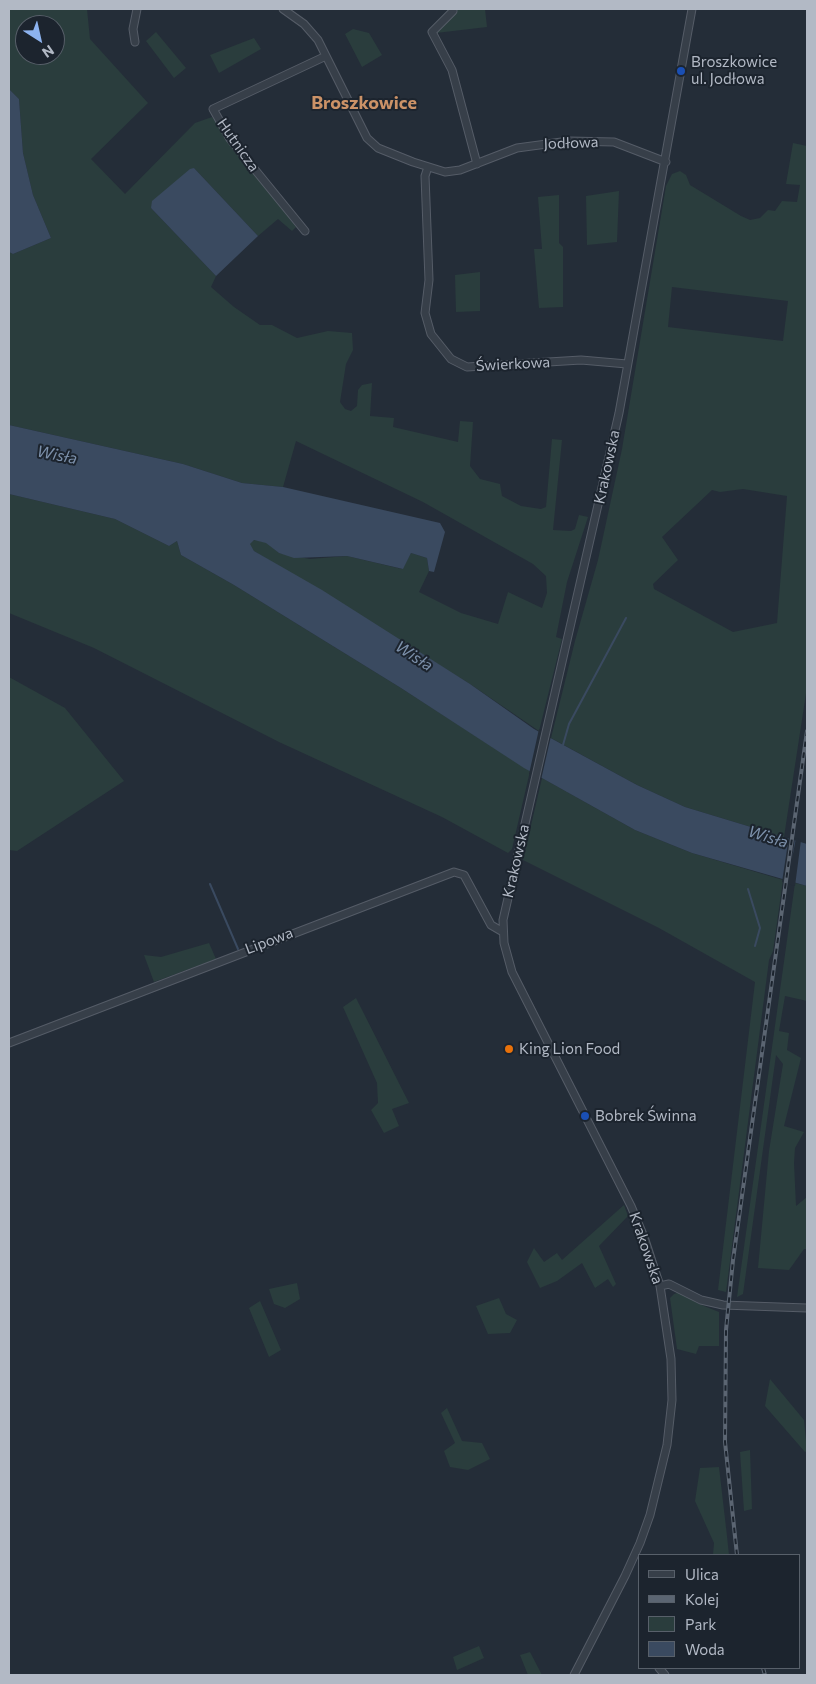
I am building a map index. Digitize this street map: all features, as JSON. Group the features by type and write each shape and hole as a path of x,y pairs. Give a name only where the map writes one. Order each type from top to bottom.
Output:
{"street":[{"path":"135,42 133,29 137,9"},
{"name":"Jodłowa","path":"283,9 312,33 326,56 367,138 378,148 445,172 460,170 517,148 564,141 614,142 666,162"},
{"name":"Krakowska","path":"574,1675 640,1543 662,1469 672,1400 671,1359 660,1286 649,1250 631,1206 512,972 505,950 503,920 619,413 666,162 692,9"},
{"path":"453,11 432,32 452,70 477,164"},
{"name":"Hutnicza","path":"305,231 230,139 213,109 326,56"},
{"name":"Świerkowa","path":"428,167 424,176 429,280 425,313 431,334 451,359 467,367 581,360 628,364"},
{"name":"Lipowa","path":"9,1043 454,872 464,874 491,925 503,932"},
{"path":"660,1286 669,1284 701,1300 724,1305 807,1308"}],"green space":[{"path":"9,9 87,9 90,39 148,103 91,159 125,194 195,123 212,117 296,227 292,231 278,219 258,236 194,168 151,208 216,276 211,287 234,307 260,325 272,325 297,338 328,331 352,333 353,350 346,364 340,402 345,409 351,411 357,406 358,390 362,385 372,383 370,416 394,418 393,427 458,442 460,421 473,422 470,466 480,479 500,484 502,496 521,506 541,509 546,507 552,439 562,440 553,530 571,531 575,529 579,515 588,517 567,582 556,637 562,639 539,731 470,684 254,551 249,544 254,540 266,542 279,553 310,559 347,556 402,569 411,553 427,558 429,571 419,592 461,613 498,624 508,592 542,608 547,593 546,576 533,564 423,502 296,441 283,487 242,483 183,464 9,425 9,252 13,254 51,238 33,195 23,153 19,99 9,89"},
{"path":"458,9 485,9 487,27 436,33"},
{"path":"353,29 369,33 382,55 362,67 345,34"},
{"path":"156,32 186,68 174,78 146,41"},
{"path":"254,38 261,49 219,73 210,55"},
{"path":"793,143 807,146 807,687 784,837 685,807 637,785 551,738 575,641 598,560 622,449 666,186 672,174 680,171 686,175 690,185 750,220 760,218 768,210 775,211 782,201 797,202 800,185 786,184","holes":["672,287 788,301 783,341 668,327","743,489 787,496 777,623 733,632 654,589 653,584 678,560 662,537 712,490 720,492"]},
{"path":"619,191 617,242 587,245 586,196"},
{"path":"559,195 559,243 563,247 563,307 539,308 534,249 542,249 538,197"},
{"path":"480,272 480,311 456,312 455,275"},
{"path":"9,494 115,519 169,546 177,541 181,555 234,585 401,688 530,771 512,849 508,853 442,817 279,742 94,648 9,613"},
{"path":"9,677 65,708 124,781 17,851 9,850"},
{"path":"542,778 635,830 692,853 783,880 773,951 769,960 726,1292 718,1290 755,982 659,928 523,860"},
{"path":"795,883 807,886 807,1001 785,996 779,1031 789,1033 787,1050 801,1058 784,1126 804,1132 795,1148 794,1163 796,1206 807,1197 807,1249 804,1249 789,1270 758,1268 769,1151 783,1064 776,1055 743,1294 737,1297"},
{"path":"209,943 216,959 154,982 144,955 161,957"},
{"path":"356,998 409,1103 392,1109 399,1126 384,1133 371,1110 378,1103 377,1083 343,1007"},
{"path":"624,1205 628,1216 599,1246 616,1284 613,1287 608,1279 595,1288 582,1263 557,1281 540,1288 527,1262 534,1248 544,1262 557,1253 562,1260"},
{"path":"297,1283 300,1299 285,1308 274,1304 269,1289"},
{"path":"680,1292 699,1304 719,1312 719,1346 699,1346 696,1354 677,1349 670,1298"},
{"path":"499,1298 506,1314 517,1320 510,1333 488,1334 476,1306"},
{"path":"260,1301 281,1350 269,1357 249,1308"},
{"path":"770,1379 804,1420 807,1451 805,1452 765,1406"},
{"path":"447,1408 462,1441 482,1443 490,1459 468,1470 450,1467 444,1451 455,1443 441,1413"},
{"path":"750,1450 752,1509 744,1511 740,1452"},
{"path":"719,1467 729,1554 713,1554 714,1543 695,1501 700,1468"},
{"path":"479,1646 484,1658 457,1670 453,1657"},
{"path":"530,1652 542,1675 528,1675 520,1655"}],"water":[{"path":"9,89 19,99 23,153 33,195 51,238 13,254 9,252"},
{"path":"194,168 258,236 216,276 151,208 152,201 190,169"},
{"name":"Wisła","path":"9,425 183,464 242,483 283,487 440,523 445,532 434,572 429,571 427,558 411,553 403,569 347,556 294,558 279,553 266,543 254,540 250,544 254,551 322,590 470,684 534,729 637,785 685,807 807,844 807,886 692,853 635,830 524,768 401,688 234,585 181,555 177,541 169,546 115,519 9,494"}],"pier":[{"path":"539,729 551,736 541,780 529,774"},
{"path":"789,836 795,838 792,859 796,838 801,840 795,886 782,882"}],"waterway":[{"path":"563,745 569,724 626,618"},
{"path":"210,884 238,949"},
{"path":"748,889 760,928 755,946"}],"railway":[{"path":"737,1554 725,1442 726,1330 733,1260 807,731"},
{"path":"763,1669 765,1675"}],"place":[{"name":"Broszkowice ul. Jodłowa","path":"681,71"},
{"name":"King Lion Food","path":"509,1049"},
{"name":"Bobrek Świnna","path":"585,1116"}],"district":[{"name":"Broszkowice","path":"364,103"}]}
